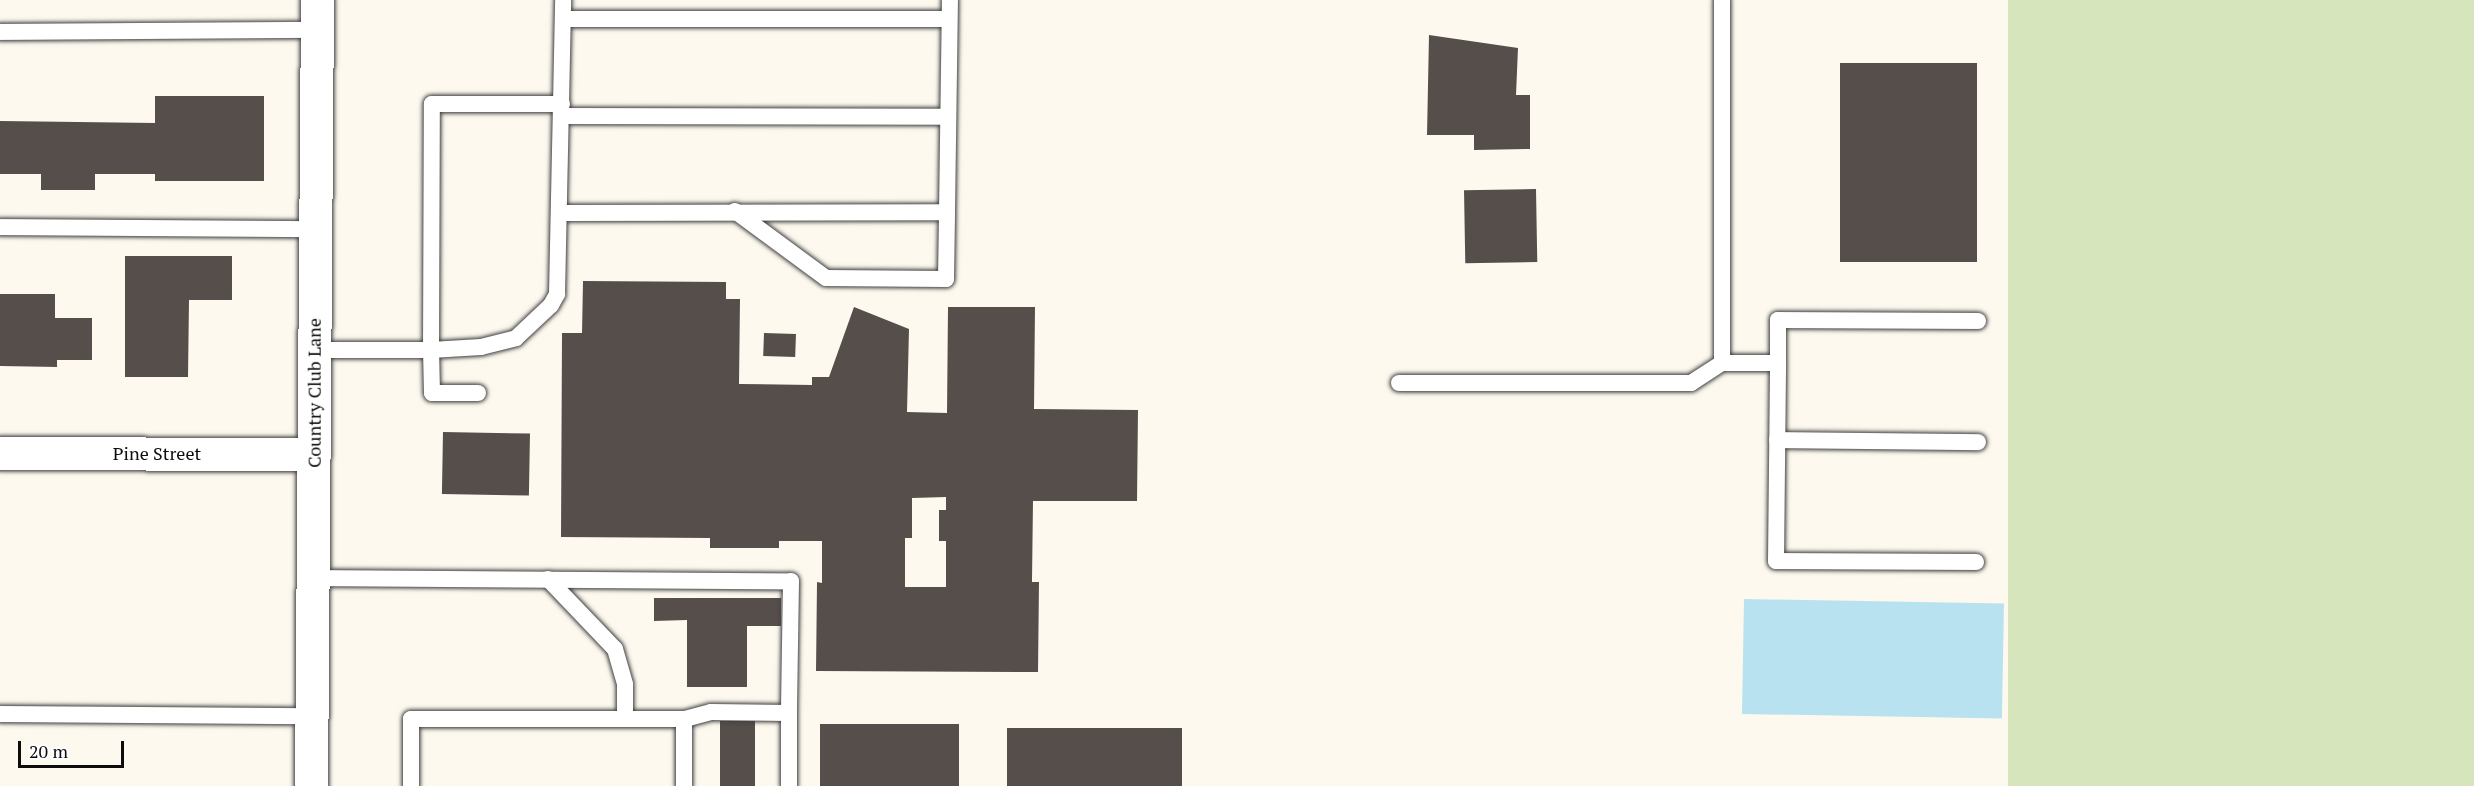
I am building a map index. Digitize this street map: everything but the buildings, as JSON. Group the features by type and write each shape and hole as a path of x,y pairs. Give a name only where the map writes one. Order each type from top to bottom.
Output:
{"street":[{"name":"Country Club Lane","path":"312,786 316,15"},
{"name":"Pine Street","path":"0,453 314,454"}],"lane":[{"path":"314,350 431,350 481,347 516,338 551,306 560,279 563,0"},
{"path":"735,212 826,278 946,279 950,0"},
{"path":"1722,0 1722,363"},
{"path":"0,32 316,15"},
{"path":"563,19 950,19"},
{"path":"478,393 432,393 432,104 562,110 947,117"},
{"path":"561,213 947,212"},
{"path":"0,227 315,229"},
{"path":"1976,562 1776,561 1777,440 1778,320 1978,321"},
{"path":"1399,382 1691,382 1722,363 1778,363"},
{"path":"1777,440 1978,442"},
{"path":"313,578 791,581 789,786"},
{"path":"548,579 615,649 625,685 625,719"},
{"path":"411,786 411,719 684,719 711,712 789,714"},
{"path":"0,714 312,716"},
{"path":"684,719 684,786"}],"green space":[{"path":"2008,0 2474,0 2474,786 2008,786"}],"water":[{"path":"1744,599 2004,604 2002,719 1742,714"}]}
